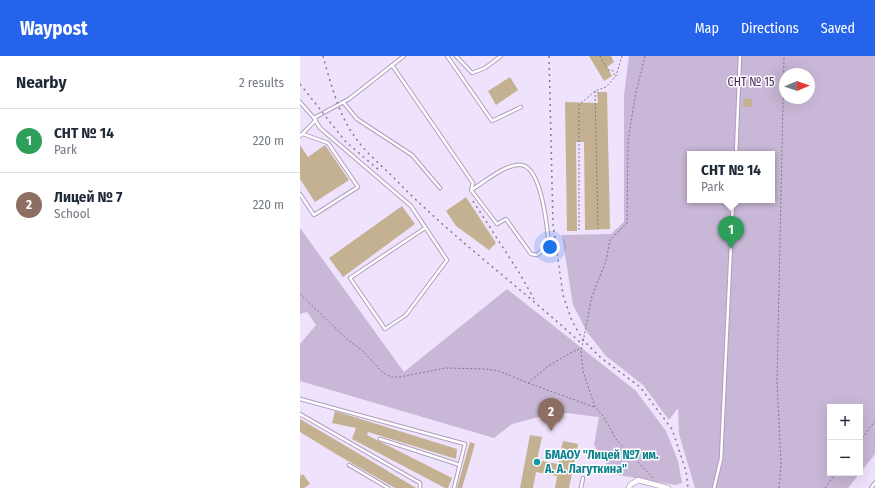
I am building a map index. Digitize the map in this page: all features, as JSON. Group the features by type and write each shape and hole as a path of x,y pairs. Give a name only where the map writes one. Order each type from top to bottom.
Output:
{"street":[{"path":"629,488 630,485 638,480 668,488"}],"lane":[{"path":"300,136 315,119 343,102 404,56"},
{"path":"447,56 492,121 521,107"},
{"path":"456,56 472,73 485,68 501,56"},
{"path":"736,151 740,56"},
{"path":"392,65 473,183 471,190"},
{"path":"300,102 315,119 320,128 411,206 447,260 406,315 386,329 350,278 425,228"},
{"path":"343,102 357,119 412,155 440,188"},
{"path":"300,194 314,215 358,187 328,143 303,134"},
{"path":"519,164 528,168 534,177 542,196 549,245 537,255 531,254 506,219 497,224 471,190 510,166 519,164"},
{"path":"714,488 721,459 733,203"},
{"path":"300,399 465,444 454,488"},
{"path":"300,414 420,483 420,488"},
{"path":"380,440 460,465"},
{"path":"349,465 388,488"},
{"path":"581,488 583,478"},
{"path":"871,488 875,483"}],"path":[{"path":"600,56 608,70 612,70 616,76"},
{"path":"579,230 579,105 595,91 606,87 616,76 622,56"},
{"path":"645,56 635,97 628,141 628,223 610,240 606,261 592,296 582,348 583,371 595,407 603,416 616,439 661,487"},
{"path":"779,488 781,464 777,382 784,56"},
{"path":"595,91 598,229"},
{"path":"300,294 312,303 349,341 362,350 382,372 390,377 400,377 446,368 485,369 499,371 595,407"},
{"path":"528,383 548,366 582,348"},
{"path":"861,440 875,421"},
{"path":"825,488 834,476"}],"green space":[{"name":"СНТ № 15","path":"629,56 875,56 875,454 863,469 863,404 827,404 827,476 858,476 848,488 695,488 679,434 678,408 669,420 643,385 606,356 587,332 573,305 562,235 611,234 624,222 624,95"},
{"path":"300,228 404,372 507,289 636,391 666,431 678,461 682,483 675,485 613,474 594,445 599,417 558,412 512,424 494,438 300,381 300,344 316,325 307,312 300,314"}],"building":[{"path":"589,56 611,56 614,62 607,67 612,76 604,81"},
{"path":"510,77 518,90 496,105 488,91"},
{"path":"597,92 607,92 610,229 585,230 584,142 576,142 577,231 567,231 565,102 598,103"},
{"path":"744,99 752,99 752,107 743,107"},
{"path":"300,145 308,157 325,145 349,180 315,202 300,179"},
{"path":"466,197 496,243 489,250 456,226 446,211"},
{"path":"402,206 415,224 343,277 329,258"},
{"path":"335,411 457,449 456,459 368,432 367,435 452,478 448,488 445,488 352,439 356,428 332,423"},
{"path":"300,419 416,488 395,488 336,454 300,432"},
{"name":"БМАОУ \"Лицей №7 им. А. А. Лагуткина\"","path":"530,435 542,437 537,460 558,464 563,441 578,444 569,488 555,488 557,476 536,472 533,488 520,488"},
{"path":"470,442 475,444 462,488 457,488"},
{"path":"303,474 310,484 304,488 300,488 300,476"}],"railway":[{"path":"323,56 332,87 344,119 349,129 363,148 438,220 581,343"},
{"path":"549,56 553,224 563,295 572,321 583,340 600,357 640,387 672,429 686,471 688,488"},
{"path":"300,84 345,141 380,171"},
{"path":"473,201 520,274 534,299"}],"place":[{"name":"СНТ № 14","path":"731,249"},
{"name":"Лицей № 7","path":"551,431"},
{"name":"БМАОУ \"Лицей №7 им. А. А. Лагуткина\"","path":"537,462"}]}
